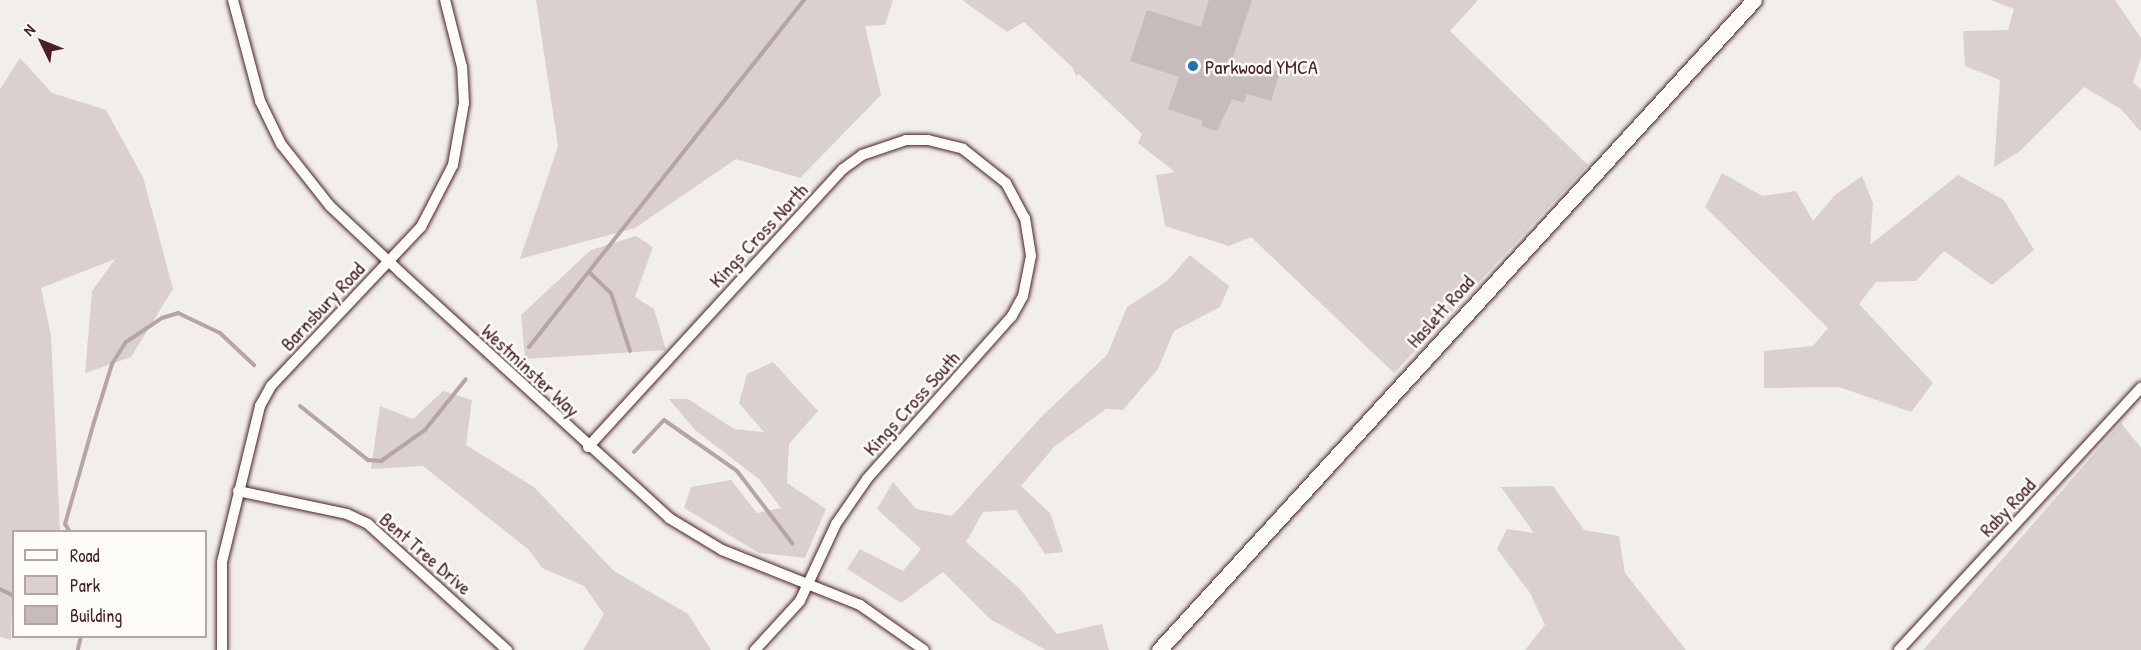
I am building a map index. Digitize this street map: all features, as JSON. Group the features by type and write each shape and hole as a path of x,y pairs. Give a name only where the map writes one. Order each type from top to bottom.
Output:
{"main road":[{"name":"Haslett Road","path":"1159,650 1754,0"}],"street":[{"name":"Westminster Way","path":"233,0 260,101 281,144 330,206 389,262 645,500 691,534 885,619 924,650"},
{"name":"Barnsbury Road","path":"222,650 220,581 238,491 265,395 421,227 440,197 462,130 462,67 445,0"},
{"name":"Kings Cross North","path":"588,447 843,169 862,155 906,140 928,141 963,149 994,169"},
{"name":"Kings Cross South","path":"755,650 779,628 808,584 850,501 997,335 1023,296 1030,256 1025,218 994,169"},
{"name":"Raby Road","path":"1899,650 2141,388"},
{"name":"Bent Tree Drive","path":"238,491 347,514 368,524 507,650"}],"green space":[{"path":"536,0 893,0 885,25 865,26 881,95 800,178 736,159 635,228 520,259 558,146"},
{"path":"962,0 1478,0 1450,31 1588,165 1394,373 1251,237 1229,246 1165,226 1156,175 1175,172 1138,143 1142,134 1079,74 1076,76 1073,68 1024,22 1007,32"},
{"path":"1991,0 2115,0 2141,38 2141,58 2133,82 2141,90 2141,132 2121,109 2084,87 2020,151 1994,167 2000,80 1965,66 1963,31 2008,30 2014,9"},
{"path":"20,58 52,93 106,110 143,177 173,289 131,357 85,373 92,291 115,259 41,288 51,335 60,530 12,530 11,640 0,637 0,89"},
{"path":"1722,173 1762,196 1796,191 1813,221 1835,195 1862,176 1873,203 1870,245 1958,175 2004,200 2034,250 1992,285 1944,251 1916,281 1876,282 1859,304 1933,383 1911,412 1839,387 1764,388 1764,351 1813,346 1828,328 1705,207"},
{"path":"636,236 653,247 635,297 654,309 666,350 525,359 521,315 591,250"},
{"path":"1190,255 1229,286 1220,307 1174,331 1158,369 1123,410 1106,409 1055,446 1021,486 1050,513 1063,552 1045,554 1016,510 983,512 966,542 1019,588 1057,634 1102,624 1109,650 1046,650 990,619 943,572 901,603 847,569 860,549 903,571 921,549 877,509 893,482 916,509 952,516 1041,417 1107,355 1127,307 1167,281"},
{"path":"773,362 818,411 789,444 787,483 826,509 805,558 759,553 684,508 691,487 731,480 757,513 781,508 759,479 695,430 669,399 688,399 734,429 764,432 739,403 747,374"},
{"path":"443,391 472,400 466,445 534,487 614,571 688,614 711,650 583,650 604,614 584,586 542,568 529,550 423,466 371,469 380,406 413,419"},
{"path":"2121,423 2141,448 2141,650 1923,650"},
{"path":"1553,486 1584,530 1619,536 1625,573 1686,650 1525,650 1545,625 1530,593 1497,549 1507,529 1534,533 1501,487"}],"building":[{"name":"Parkwood YMCA","path":"1209,0 1252,0 1231,63 1268,75 1270,69 1280,72 1271,101 1247,94 1244,103 1232,99 1217,131 1201,126 1203,121 1168,109 1179,77 1130,61 1147,10 1201,27"}],"waterway":[{"path":"529,347 804,0"},
{"path":"589,272 611,293 630,351"},
{"path":"69,530 65,524 95,419 112,364 126,342 162,318 178,313 220,333 254,365"},
{"path":"300,406 368,460 381,461 425,430 466,379"},
{"path":"634,452 664,420 737,471 792,543"},
{"path":"0,589 12,595"},
{"path":"78,649 81,638"}],"place":[{"name":"Parkwood YMCA","path":"1193,66"}]}
